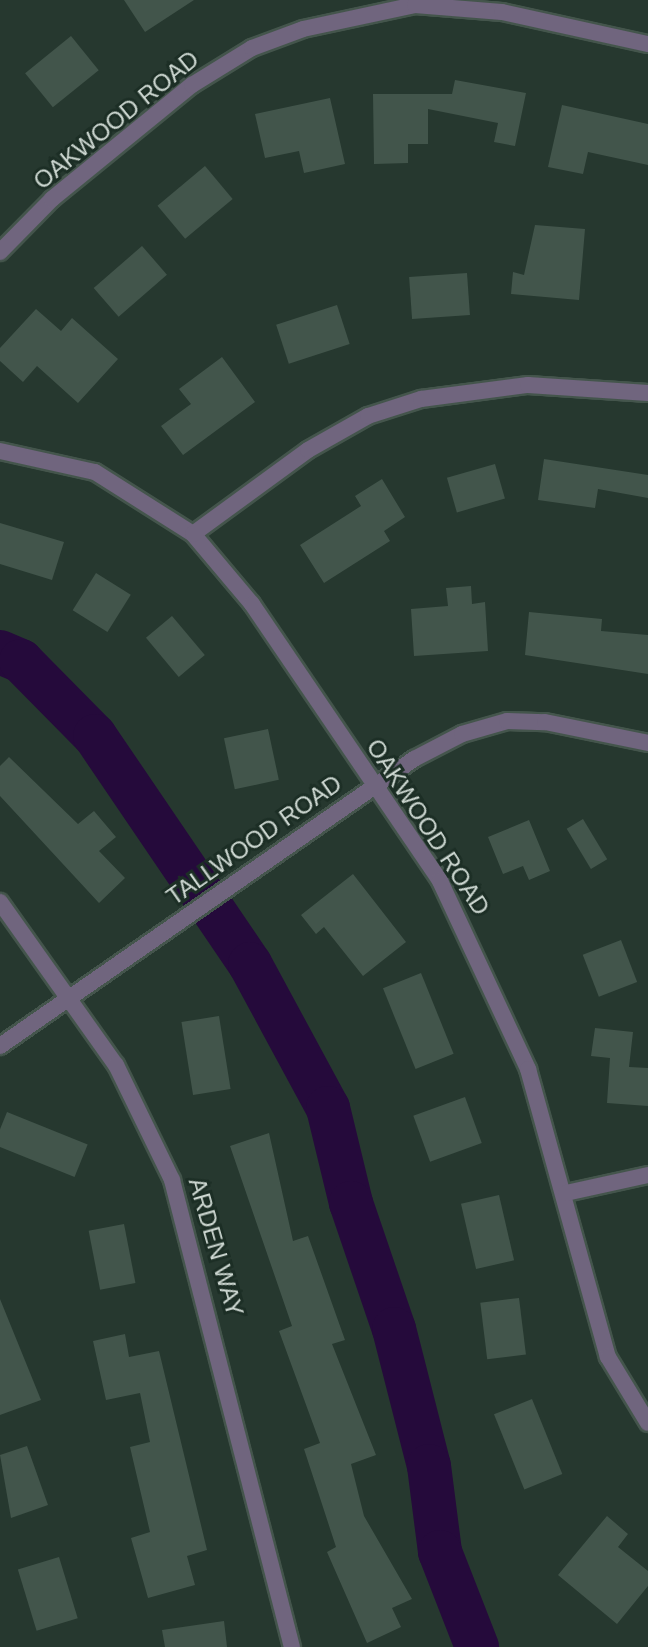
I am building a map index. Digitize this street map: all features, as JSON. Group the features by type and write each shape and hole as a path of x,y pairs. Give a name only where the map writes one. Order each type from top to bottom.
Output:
{"street":[{"name":"OAKWOOD ROAD","path":"0,252 52,199 192,85 252,48 303,29 415,5 502,12 648,44"},
{"path":"193,534 308,450 368,416 421,399 528,385 648,393"},
{"name":"OAKWOOD ROAD","path":"0,451 95,472 138,493 193,534 252,604 440,881 489,974 566,1193 608,1357 648,1423"},
{"name":"TALLWOOD ROAD","path":"0,1046 374,786 462,734 507,721 648,743"},
{"name":"ARDEN WAY","path":"0,902 72,996 172,1180 292,1647"},
{"path":"566,1193 648,1175"}],"building":[{"path":"124,0 194,0 145,32"},
{"path":"71,36 99,70 53,107 25,73"},
{"path":"455,80 526,93 515,146 494,142 498,123 428,109 428,144 408,144 408,163 374,164 373,94 452,94"},
{"path":"330,98 345,164 304,173 299,151 265,158 255,114"},
{"path":"562,105 648,124 648,165 588,152 583,174 548,167"},
{"path":"205,166 233,199 185,239 158,206"},
{"path":"535,225 585,229 579,300 511,294 513,272 524,275"},
{"path":"142,246 167,275 119,317 94,288"},
{"path":"467,273 470,315 412,319 409,277"},
{"path":"337,305 350,344 289,364 276,325"},
{"path":"36,309 61,331 72,318 118,359 78,403 37,366 23,382 0,361 0,348"},
{"path":"222,357 255,402 183,455 161,426 191,404 179,389"},
{"path":"544,459 648,475 648,498 598,489 595,508 538,500"},
{"path":"495,464 505,499 457,512 447,478"},
{"path":"382,479 405,517 384,531 390,541 324,583 300,545 361,506 355,496"},
{"path":"0,523 64,542 52,580 0,564"},
{"path":"96,573 131,595 107,632 73,610"},
{"path":"471,586 472,604 485,602 488,651 414,656 411,609 448,606 446,588"},
{"path":"529,612 602,619 601,631 648,635 648,674 525,655"},
{"path":"172,616 205,655 179,677 146,638"},
{"path":"268,729 279,780 235,789 224,738"},
{"path":"9,757 78,824 94,811 116,837 99,851 125,878 99,903 0,796 0,766"},
{"path":"583,819 607,859 591,869 567,829"},
{"path":"529,820 550,871 529,880 523,866 503,874 488,837"},
{"path":"353,874 406,942 363,976 324,927 316,934 301,915"},
{"path":"621,940 637,982 599,997 583,955"},
{"path":"421,973 454,1054 416,1069 383,988"},
{"path":"219,1016 231,1089 193,1095 181,1022"},
{"path":"595,1028 633,1032 629,1067 648,1068 648,1106 607,1103 610,1058 591,1056"},
{"path":"465,1097 482,1143 430,1162 413,1116"},
{"path":"7,1112 88,1145 75,1177 0,1147 0,1129"},
{"path":"269,1133 293,1241 308,1236 345,1340 332,1344 376,1455 351,1464 364,1516 412,1599 392,1608 401,1627 367,1643 327,1552 336,1547 304,1449 320,1443 279,1331 292,1326 230,1146"},
{"path":"499,1195 514,1260 476,1269 461,1204"},
{"path":"124,1224 135,1283 100,1290 89,1231"},
{"path":"519,1298 526,1355 487,1359 480,1303"},
{"path":"0,1299 41,1400 0,1415"},
{"path":"125,1334 129,1357 159,1351 207,1550 187,1556 195,1585 148,1598 131,1538 150,1532 130,1447 150,1442 140,1393 106,1400 93,1341"},
{"path":"532,1399 562,1474 524,1489 494,1414"},
{"path":"27,1446 48,1505 11,1518 0,1455"},
{"path":"607,1516 628,1534 618,1547 648,1571 648,1586 617,1624 558,1575"},
{"path":"59,1557 78,1618 37,1631 18,1570"},
{"path":"224,1621 227,1647 165,1647 162,1630"}],"waterway":[{"path":"0,652 21,661 95,736 250,964 328,1108 351,1203 394,1329 429,1466 440,1552 477,1647"}]}
